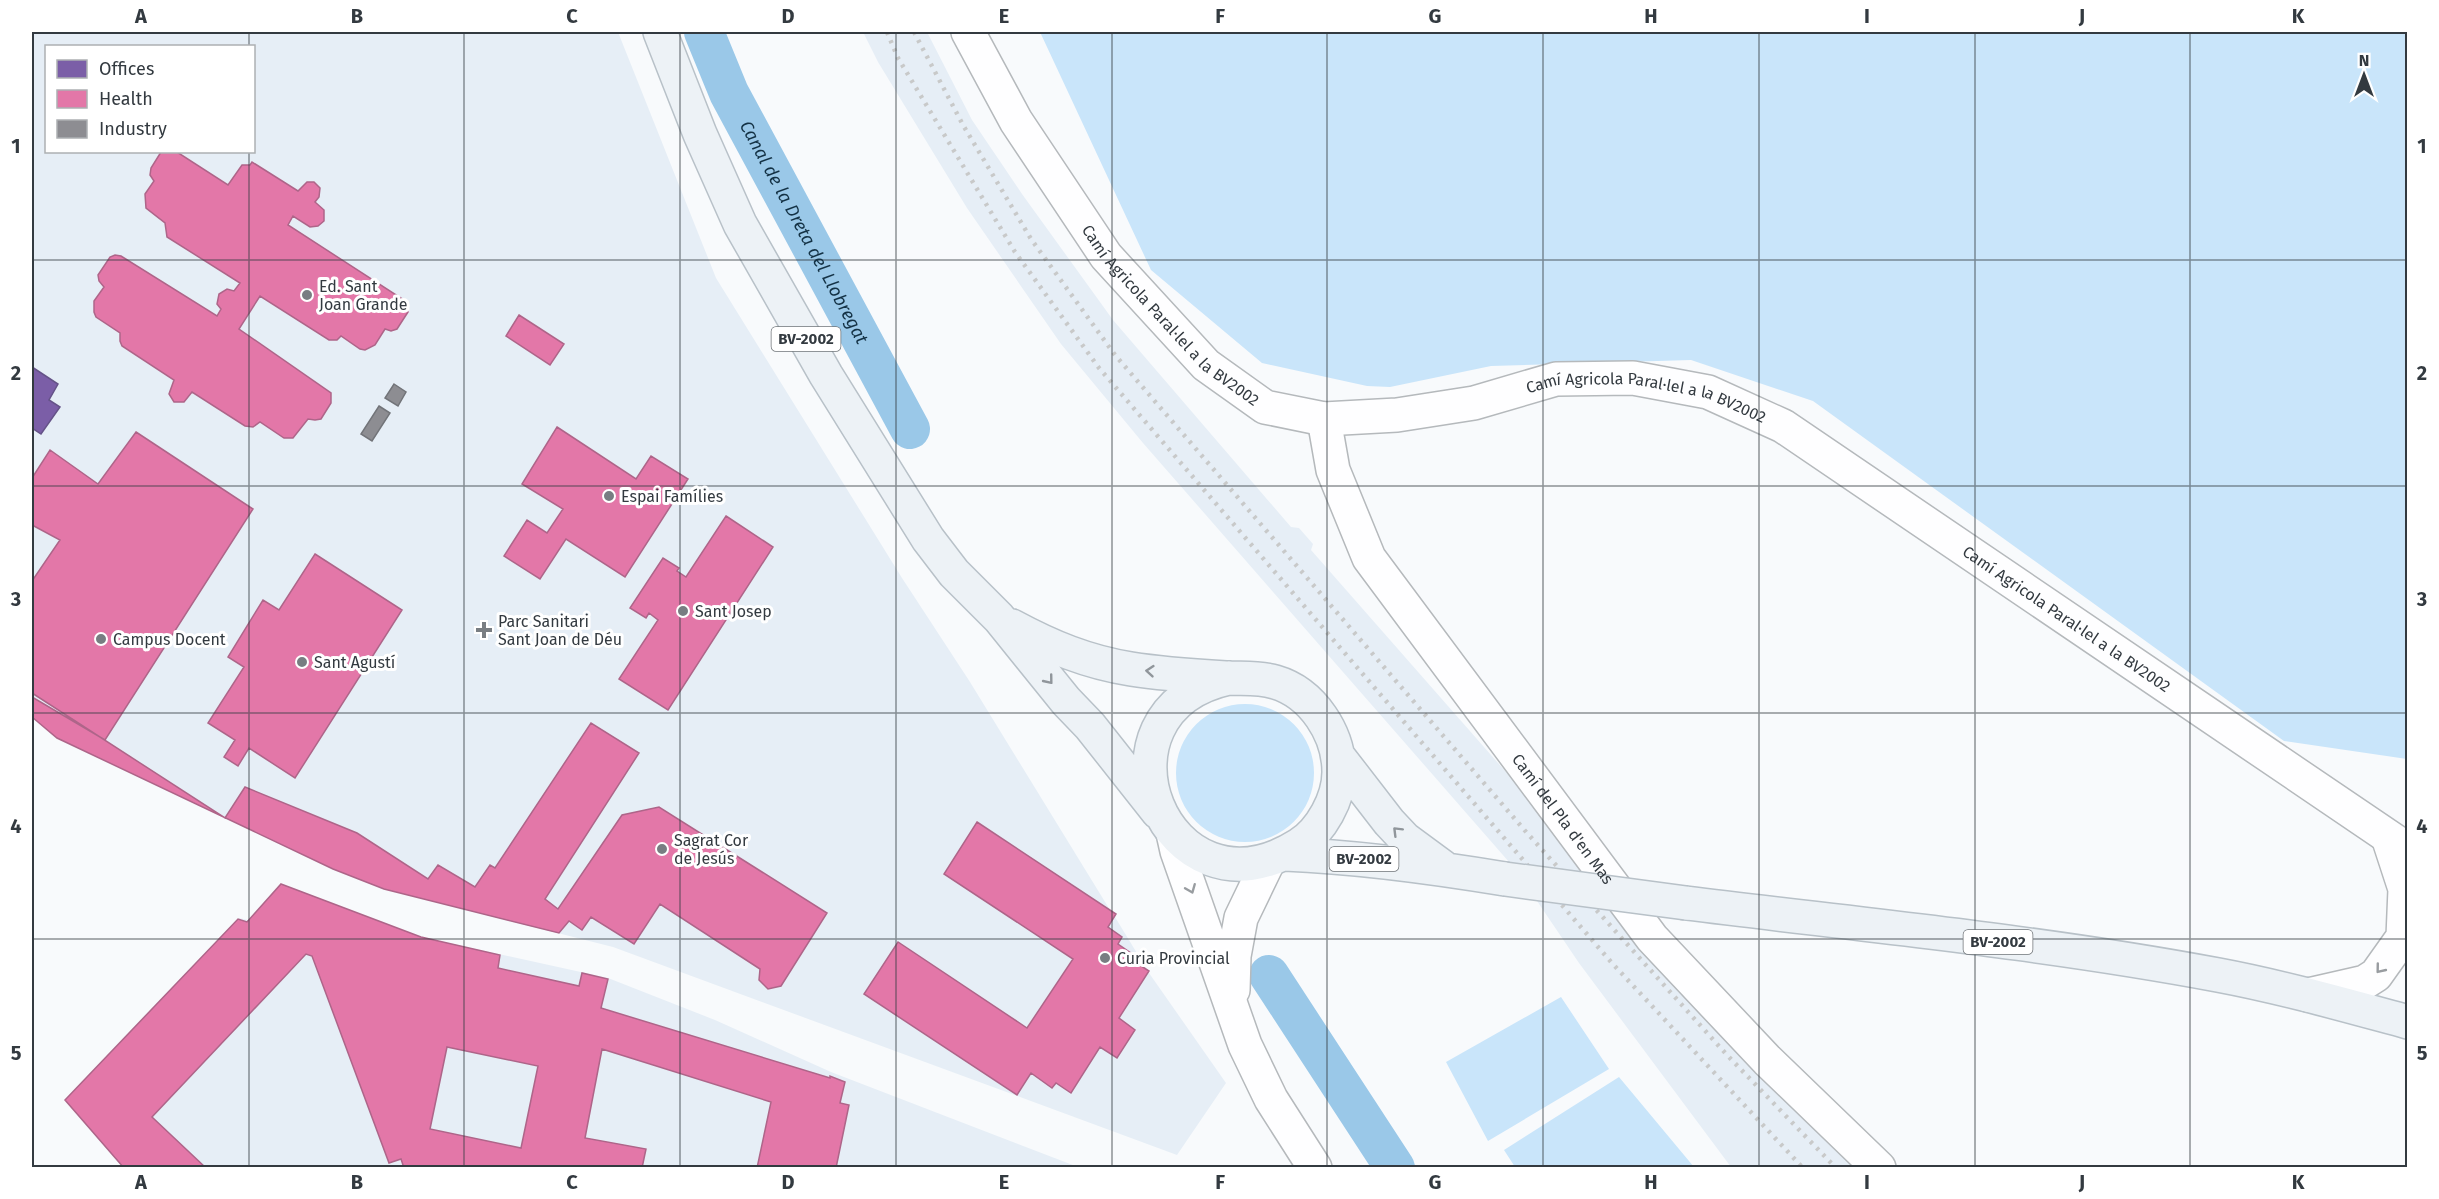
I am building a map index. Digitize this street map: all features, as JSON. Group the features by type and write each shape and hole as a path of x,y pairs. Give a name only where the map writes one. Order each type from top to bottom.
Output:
{"main road":[{"name":"BV-2002","path":"660,32 700,134 740,224 826,375 928,539 954,573 999,618 1066,701 1090,726 1166,822"},
{"name":"BV-2002","path":"999,618 1043,643 1086,660 1132,669 1229,678"},
{"path":"1229,678 1276,682 1302,695 1321,714 1332,735 1338,756 1339,774 1327,813 1315,832 1304,842 1276,858 1251,864 1218,862 1198,853 1166,822 1150,780 1154,739 1167,716 1180,701 1195,690 1212,682 1229,678"},
{"name":"BV-2002","path":"1338,756 1405,839 1443,867"},
{"name":"BV-2002","path":"1276,858 1342,856 1443,867 1505,879 2044,947 2218,975 2408,1022"}],"street":[{"name":"Camí Agricola Paral·lel a la BV2002","path":"968,32 1016,121 1106,256 1206,366 1265,406 1324,419 1398,415 1474,403 1556,379 1633,378 1708,392 1783,426 2398,844 2406,889 2403,937 2376,975 2365,982 2308,996"},
{"name":"Camí del Pla d'en Mas","path":"1324,419 1333,470 1369,558 1652,938 1767,1060 1880,1167"},
{"path":"1166,822 1245,1045 1271,1099 1315,1167"},
{"path":"1234,1010 1234,956 1241,918 1276,858"}],"shaded area":[{"name":"Parc Sanitari Sant Joan de Déu","path":"32,32 618,32 716,278 902,578 970,682 1110,910 1116,914 1115,917 1149,973 1226,1083 1177,1155 613,947 384,889 333,869 57,738 32,717"},
{"path":"863,32 927,32 972,120 1113,320 1291,527 1299,528 1313,544 1311,550 1563,837 1563,848 1638,933 1859,1167 1731,1167 1579,963 1516,870 1143,443 1061,344 967,208 878,62"},
{"path":"1040,32 2407,32 2407,759 2284,741 1813,401 1691,360 1491,366 1390,387 1367,386 1262,363 1151,270"},
{"path":"1245,704 1271,709 1294,724 1309,747 1314,773 1309,799 1294,822 1271,837 1245,842 1219,837 1196,822 1181,799 1176,773 1181,747 1196,724 1219,709"},
{"path":"282,884 421,937 608,978 715,1020 831,1072 1078,1167 124,1167 65,1100 239,918 248,920"},
{"path":"1561,997 1609,1069 1488,1141 1446,1062"},
{"path":"1619,1077 1694,1167 1515,1167 1504,1150"}],"building: Offices":[{"path":"32,367 58,384 49,400 60,407 41,434 32,428"}],"building: Health":[{"name":"Ed. Sant Joan Grande","path":"160,153 179,153 228,185 242,165 250,165 252,162 298,191 307,182 314,182 320,188 319,197 315,202 324,210 324,221 318,226 310,227 293,216 288,225 404,300 407,305 408,312 397,329 391,331 385,329 375,345 365,350 341,336 337,340 329,340 260,296 239,329 331,393 331,403 321,419 308,419 293,438 284,438 260,422 253,427 245,426 192,392 184,402 174,402 169,394 174,380 122,346 120,333 96,317 94,301 104,287 98,275 110,257 115,255 121,256 217,316 221,309 217,304 219,294 227,289 234,291 240,283 167,237 165,223 146,208 145,194 154,181 150,175 151,168"},
{"path":"519,315 564,344 550,365 506,336"},
{"name":"Espai Famílies","path":"557,427 636,479 651,456 688,479 625,577 566,539 540,579 504,556 527,520 547,533 563,509 522,484"},
{"name":"Campus Docent","path":"136,432 253,509 105,740 32,697 32,581 60,540 32,525 32,478 50,450 98,484"},
{"name":"Sant Josep","path":"726,516 773,547 668,710 619,679 658,620 649,613 646,618 630,608 663,558 679,568 677,571 686,577"},
{"name":"Sant Agustí","path":"315,554 402,610 295,778 249,748 238,766 224,757 235,740 208,723 244,667 228,657 263,600 279,610"},
{"path":"32,693 223,817 57,738 32,717"},
{"name":"Sagrat Cor de Jesús","path":"591,723 639,753 545,899 558,909 622,815 659,807 827,913 781,986 768,989 759,980 760,969 660,904 634,944 591,917 582,930 569,921 559,933 384,889 333,869 225,818 245,787 357,833 428,879 438,865 475,887 490,865 495,868"},
{"name":"Curia Provincial","path":"977,822 1116,914 1108,927 1122,937 1118,944 1138,958 1135,962 1149,971 1119,1018 1135,1030 1117,1058 1100,1047 1071,1093 1056,1083 1052,1088 1031,1073 1017,1095 864,994 898,942 1027,1028 1073,959 944,874"},
{"path":"281,884 421,937 500,955 498,968 579,986 582,973 608,979 601,1008 845,1082 840,1103 849,1105 836,1168 757,1168 771,1102 602,1049 585,1138 646,1149 642,1168 404,1168 401,1159 389,1163 312,956 306,954 152,1117 206,1168 124,1168 65,1100 238,919 247,922","holes":["447,1047 538,1066 521,1148 430,1129"]}],"building: Industry":[{"path":"394,384 406,392 398,406 385,398"},
{"path":"379,406 390,413 372,441 361,434"}],"waterway":[{"name":"Canal de la Dreta del Llobregat","path":"704,32 729,93 910,429"},
{"name":"Canal de la Dreta del Llobregat","path":"1269,975 1395,1168"}],"railway":[{"path":"887,32 898,58 1015,252 1099,368 1611,962 1803,1168"},
{"path":"914,32 963,125 1031,239 1115,355 1527,833 1727,1055 1836,1168"}],"place":[{"name":"Ed. Sant Joan Grande","path":"307,295"},
{"name":"Espai Famílies","path":"609,496"},
{"name":"Sant Josep","path":"683,611"},
{"name":"Parc Sanitari Sant Joan de Déu","path":"484,630"},
{"name":"Campus Docent","path":"101,639"},
{"name":"Sant Agustí","path":"302,662"},
{"name":"Sagrat Cor de Jesús","path":"662,849"},
{"name":"Curia Provincial","path":"1105,958"}]}
